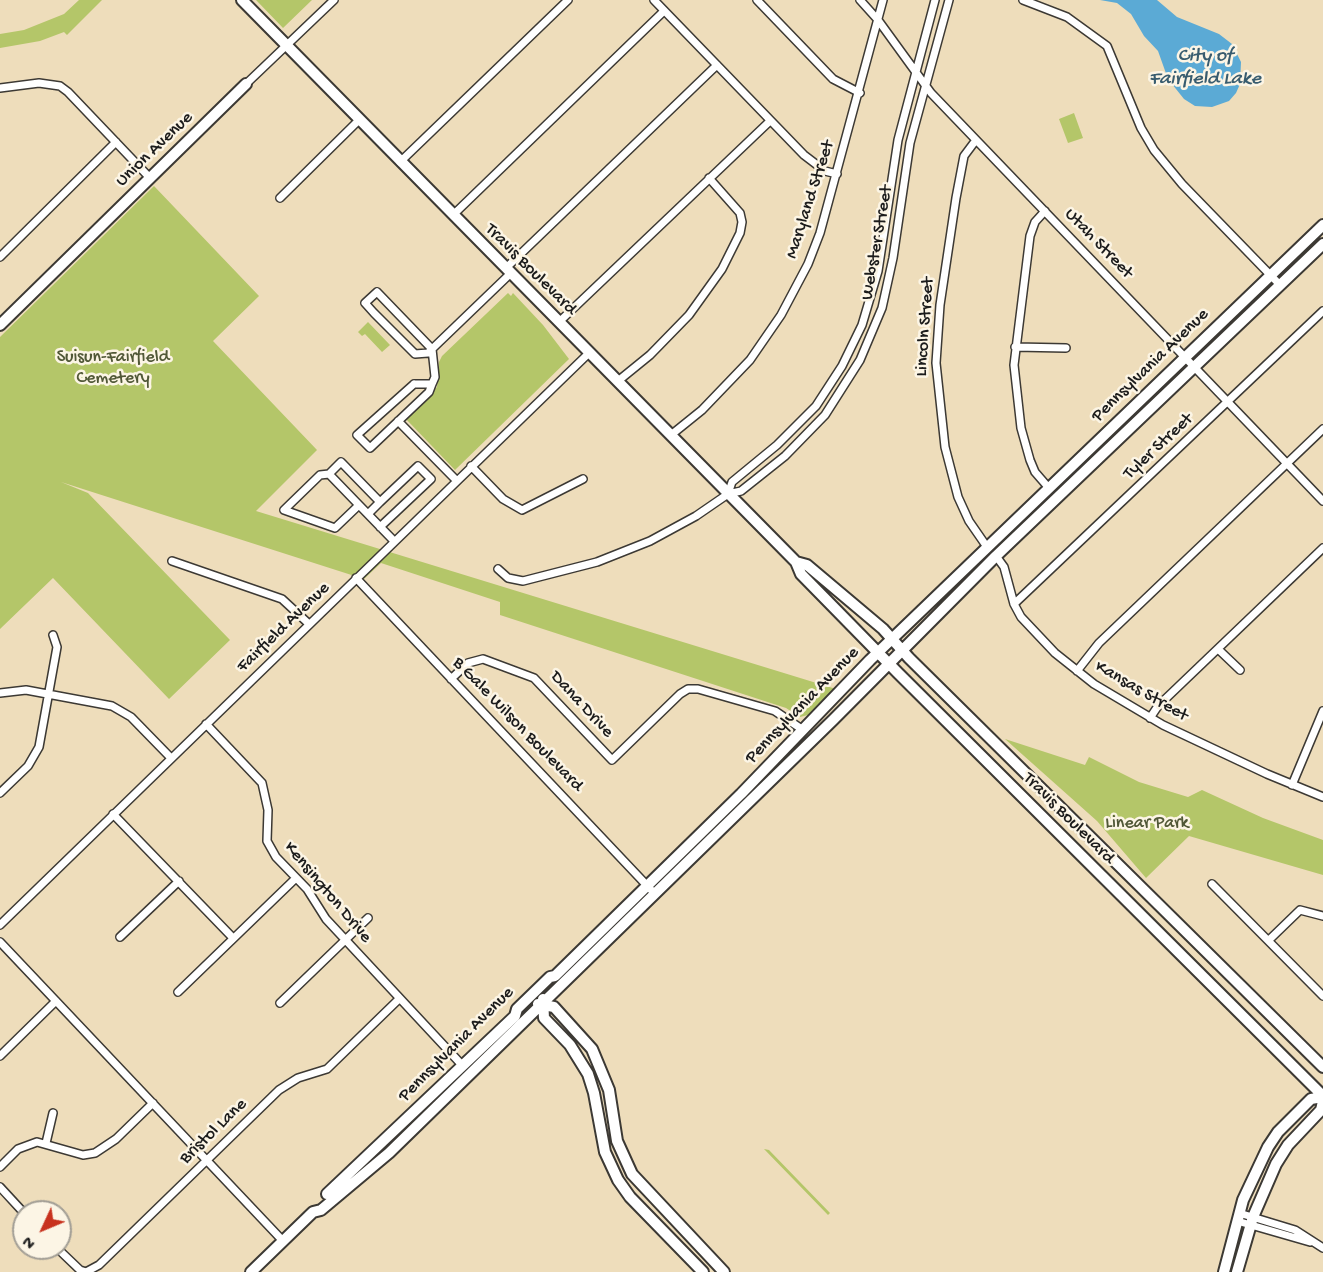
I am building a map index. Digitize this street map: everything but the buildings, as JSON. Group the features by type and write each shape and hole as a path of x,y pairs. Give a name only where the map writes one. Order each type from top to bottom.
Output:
{"main road":[{"name":"Travis Boulevard","path":"242,0 796,562 801,574 889,664 1323,1098"},
{"name":"Union Avenue","path":"0,325 246,84"},
{"name":"Pennsylvania Avenue","path":"313,1212 315,1205 515,1016 517,1009 550,976 555,976 878,652 1323,225"},
{"name":"Pennsylvania Avenue","path":"251,1272 313,1212 321,1210 389,1153 434,1110 996,556 1323,244"},
{"name":"Travis Boulevard","path":"796,562 807,565 892,639 1323,1067"},
{"path":"555,976 555,981 544,993 544,1018 570,1045 588,1074 594,1093 605,1152 618,1180 630,1197 703,1272"},
{"path":"515,1016 532,1004 543,1003 554,1007 581,1035 601,1066 609,1090 617,1141 632,1174 724,1272"},
{"path":"434,1110 436,1099 459,1076 462,1065 478,1067"},
{"path":"1224,1272 1238,1217 1251,1180 1278,1132 1311,1099 1323,1098 1321,1110 1288,1144 1276,1164 1252,1221 1237,1272"}],"street":[{"name":"Union Avenue","path":"246,84 334,0"},
{"path":"400,162 568,0"},
{"path":"654,0 816,166 837,174"},
{"path":"757,0 832,79 860,93"},
{"name":"Utah Street","path":"860,0 878,20 926,86 1323,501"},
{"name":"Maryland Street","path":"670,435 702,410 730,383 766,340 808,264 837,174 884,0"},
{"name":"Webster Street","path":"728,494 732,482 777,445 816,406 854,343 870,303 878,271 898,140 935,0"},
{"name":"Webster Street","path":"728,494 741,491 805,437 843,390 860,360 882,308 890,277 910,143 949,0"},
{"path":"1023,0 1067,17 1107,46 1141,128 1154,150 1182,184 1280,285"},
{"path":"453,215 664,11"},
{"path":"432,384 409,385 357,435 370,448 429,392 435,377 432,349 377,292 365,303 415,354 428,353 432,349 508,271 717,65"},
{"path":"0,88 39,83 60,86 150,177"},
{"path":"280,198 359,120"},
{"path":"559,322 770,121"},
{"name":"Lincoln Street","path":"976,140 964,156 956,198 940,306 936,363 945,447 958,497 969,521 987,547"},
{"path":"0,257 116,142"},
{"path":"618,381 650,355 694,308 722,269 740,233 742,222 740,213 709,178"},
{"path":"1045,211 1032,228 1014,365 1021,428 1032,467 1048,487"},
{"name":"Tyler Street","path":"1014,604 1323,311"},
{"path":"1015,347 1066,348"},
{"name":"Fairfield Avenue","path":"0,925 589,352"},
{"path":"398,421 456,481"},
{"path":"1077,671 1099,643 1323,429"},
{"path":"359,505 335,528 284,510 320,475 329,474 341,462 380,502"},
{"path":"368,514 418,466 431,479 380,527"},
{"path":"471,466 503,499 522,510 583,479"},
{"path":"329,474 394,541"},
{"path":"498,569 508,578 523,581 597,562 659,536 696,516 728,494"},
{"path":"1150,718 1158,706 1323,548"},
{"name":"Kansas Street","path":"996,556 1004,567 1014,604 1035,633 1077,671 1150,718 1292,785 1323,797"},
{"path":"171,561 282,599 309,624"},
{"name":"B Gale Wilson Boulevard","path":"356,578 655,894"},
{"path":"0,793 35,758 39,747 57,647 53,634"},
{"path":"1218,649 1239,670"},
{"name":"Dana Drive","path":"452,679 468,663 483,659 534,678 612,760 680,694 688,689 698,688 775,711 802,730"},
{"path":"0,693 26,690 49,693 122,710 171,758"},
{"path":"1292,785 1323,711"},
{"name":"Kensington Drive","path":"207,724 262,783 268,810 267,841 276,857 307,889 326,919 462,1065"},
{"path":"113,814 233,938"},
{"path":"178,992 296,878"},
{"path":"120,937 178,881"},
{"path":"1212,884 1323,996"},
{"path":"1269,940 1300,910 1323,916"},
{"path":"280,1003 368,918"},
{"path":"0,942 283,1241"},
{"name":"Bristol Lane","path":"70,1260 80,1270 86,1272 93,1269 286,1084 327,1069 399,999"},
{"path":"0,1056 56,1001"},
{"path":"0,1167 18,1149 38,1142 71,1152 95,1153 116,1139 153,1103"},
{"path":"46,1143 53,1113"},
{"path":"0,1187 12,1200"},
{"path":"1238,1217 1323,1248"}],"green space":[{"path":"79,0 102,0 67,35 64,32 40,41 0,48 0,34 24,30 64,14"},
{"path":"256,0 312,0 283,28"},
{"path":"1074,113 1083,138 1068,143 1059,119"},
{"name":"Suisun-Fairfield Cemetery","path":"154,186 259,296 213,341 317,450 256,511 836,689 808,715 800,717 786,708 500,615 500,602 381,563 364,579 61,482 88,493 230,640 169,699 53,578 0,629 0,337"},
{"path":"508,293 511,296 513,293 543,325 569,359 455,470 405,418 437,387 439,362 442,356"},
{"path":"368,322 390,345 382,352 365,334 362,336 358,332"},
{"name":"Linear Park","path":"1005,739 1085,765 1089,757 1139,782 1188,797 1202,790 1263,818 1323,840 1323,875 1189,836 1146,878 1097,821"},
{"path":"764,1149 769,1150 830,1213 828,1215"}],"water":[{"name":"City of Fairfield Lake","path":"1100,0 1157,0 1177,17 1219,34 1232,44 1241,62 1240,84 1236,93 1229,101 1212,107 1195,106 1184,99 1168,79 1158,51 1144,36 1131,14 1117,3"}]}
